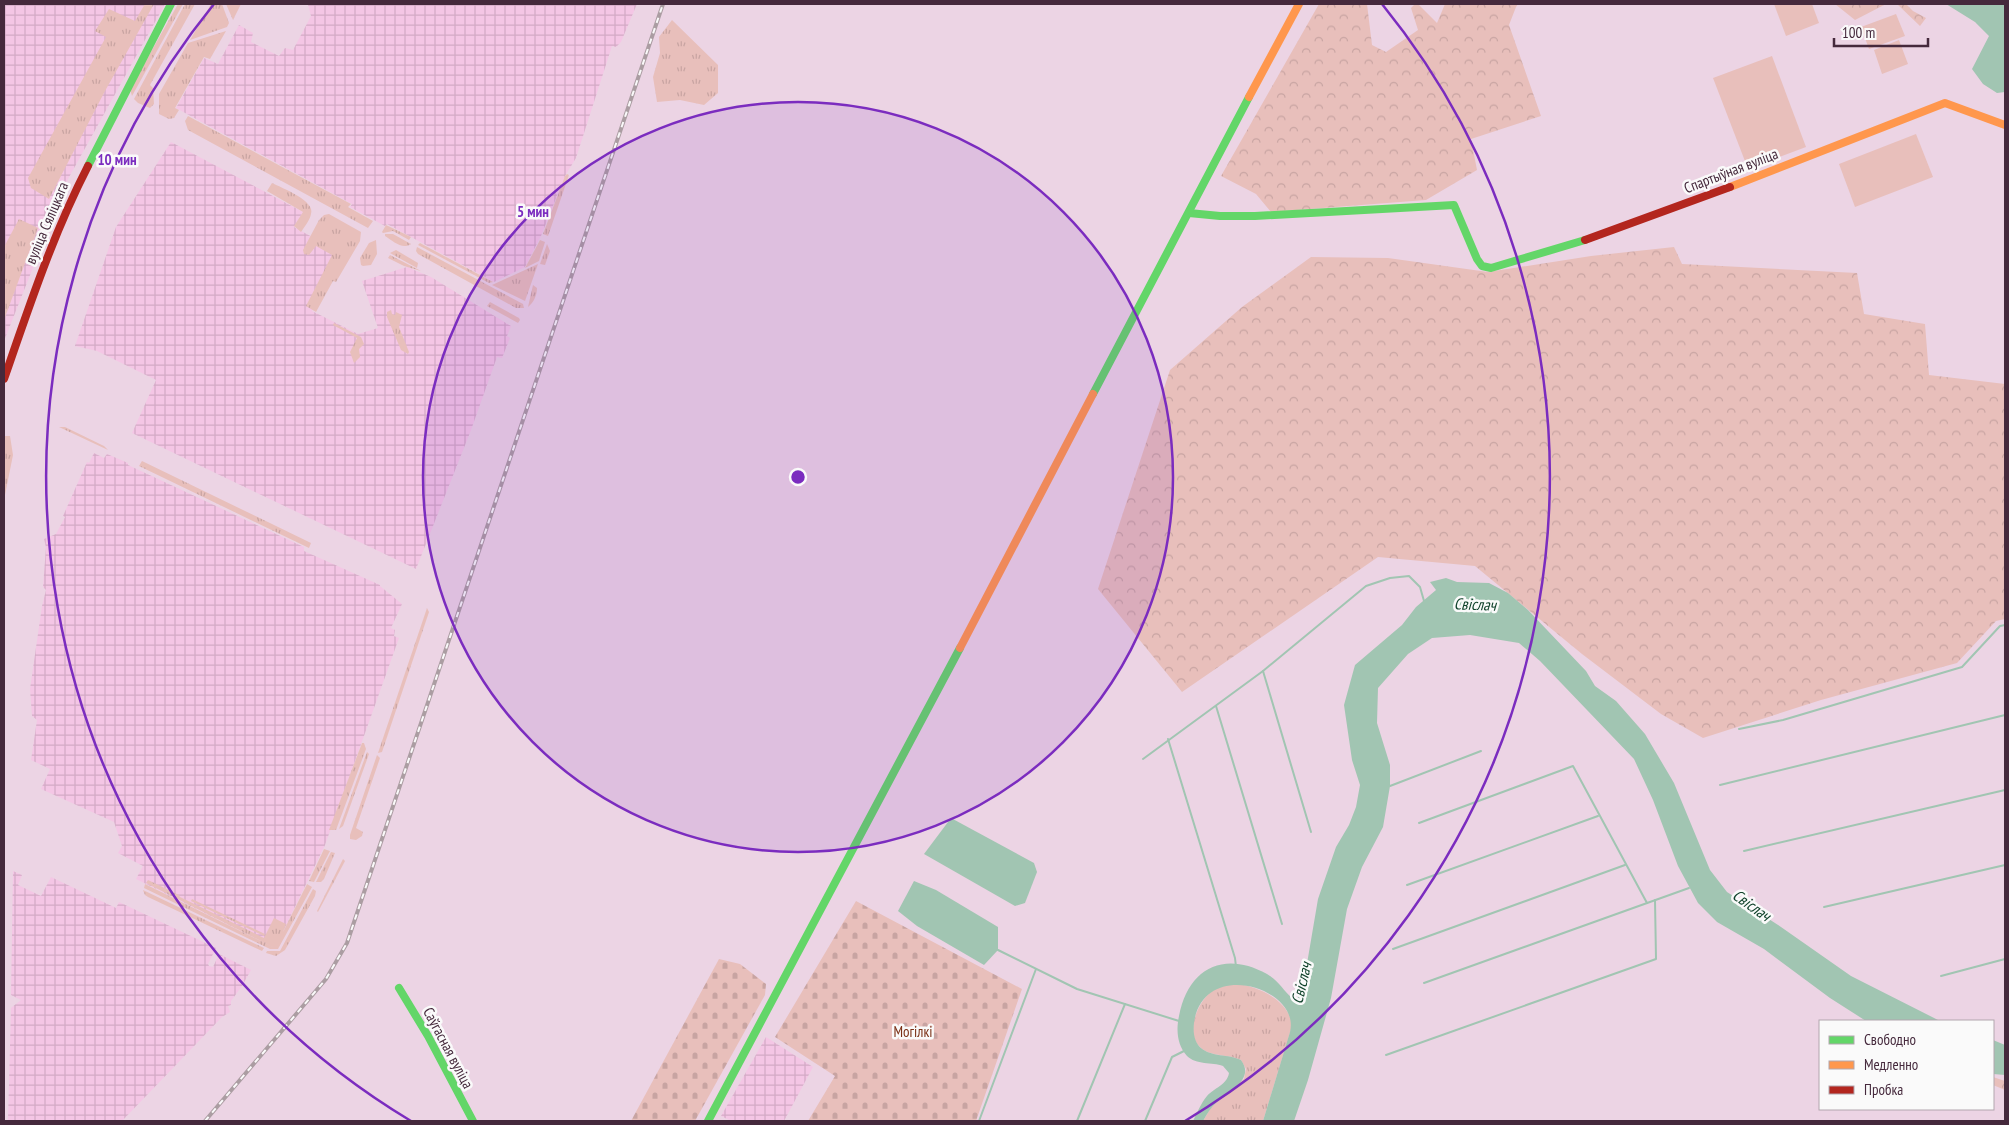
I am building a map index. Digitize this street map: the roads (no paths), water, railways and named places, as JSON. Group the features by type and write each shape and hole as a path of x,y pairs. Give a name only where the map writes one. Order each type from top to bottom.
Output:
{"main road":[{"name":"вуліца Сяліцкага","path":"4,379 40,275 72,197 171,4"},
{"path":"708,1121 1029,518 1111,357 1300,4"},
{"name":"Спартыўная вуліца","path":"1188,212 1220,216 1255,216 1454,205 1477,260 1482,266 1490,268 1595,236 1945,103 2005,125"},
{"name":"Саўгасная вуліца","path":"399,988 428,1036 472,1121"}],"water":[{"path":"1946,4 2005,4 2005,92 1997,93 1983,84 1972,69 1989,36 1975,22"},
{"name":"Свіслач","path":"1446,578 1457,582 1489,583 1508,593 1528,610 1586,671 1595,686 1616,701 1645,734 1674,783 1710,870 1727,892 1851,976 1938,1020 1864,1020 1830,998 1764,949 1717,922 1698,903 1678,866 1653,800 1634,759 1540,661 1519,643 1470,635 1432,638 1408,654 1378,688 1377,723 1390,765 1390,786 1383,827 1362,867 1347,909 1331,998 1308,1080 1294,1121 1263,1121 1290,1032 1289,1016 1281,1003 1267,992 1250,986 1231,985 1214,990 1201,1003 1194,1023 1195,1040 1205,1051 1241,1060 1245,1067 1245,1073 1239,1084 1215,1104 1203,1121 1193,1121 1205,1099 1226,1081 1229,1073 1223,1066 1195,1061 1184,1052 1179,1042 1178,1027 1184,999 1190,986 1199,975 1210,968 1223,964 1251,967 1267,974 1292,998 1296,999 1302,993 1318,899 1336,847 1349,825 1356,807 1360,785 1352,760 1344,705 1355,665 1402,625 1416,607 1436,590 1430,582"},
{"path":"951,818 1034,863 1037,872 1025,903 1015,906 924,854"},
{"path":"914,881 936,890 998,927 998,950 984,965 917,926 898,911"},
{"path":"1994,1040 2005,1045 2005,1075 1994,1074"}],"waterway":[{"path":"1143,759 1263,671 1366,586 1390,578 1409,576 1420,587 1424,601"},
{"path":"1739,729 1783,720 1962,667 2000,626 2005,625"},
{"path":"1263,671 1311,832"},
{"path":"1216,706 1282,924"},
{"path":"1720,785 2005,715"},
{"path":"1168,739 1235,958 1236,967"},
{"path":"1390,786 1481,751"},
{"path":"1419,823 1573,766 1647,903"},
{"path":"1744,851 2005,790"},
{"path":"1407,885 1598,816"},
{"path":"1393,949 1625,865"},
{"path":"1824,907 2005,865"},
{"path":"1424,983 1689,888"},
{"path":"1386,1055 1656,959 1655,900"},
{"path":"998,950 1077,989 1179,1021"},
{"path":"1941,976 2005,959"},
{"path":"979,1121 1036,969"},
{"path":"1077,1121 1125,1004"},
{"path":"1145,1121 1172,1057 1184,1051"}],"railway":[{"path":"205,1121 326,979 347,943 663,4"}],"park label":[{"name":"Могілкі","path":"913,1032"}]}
